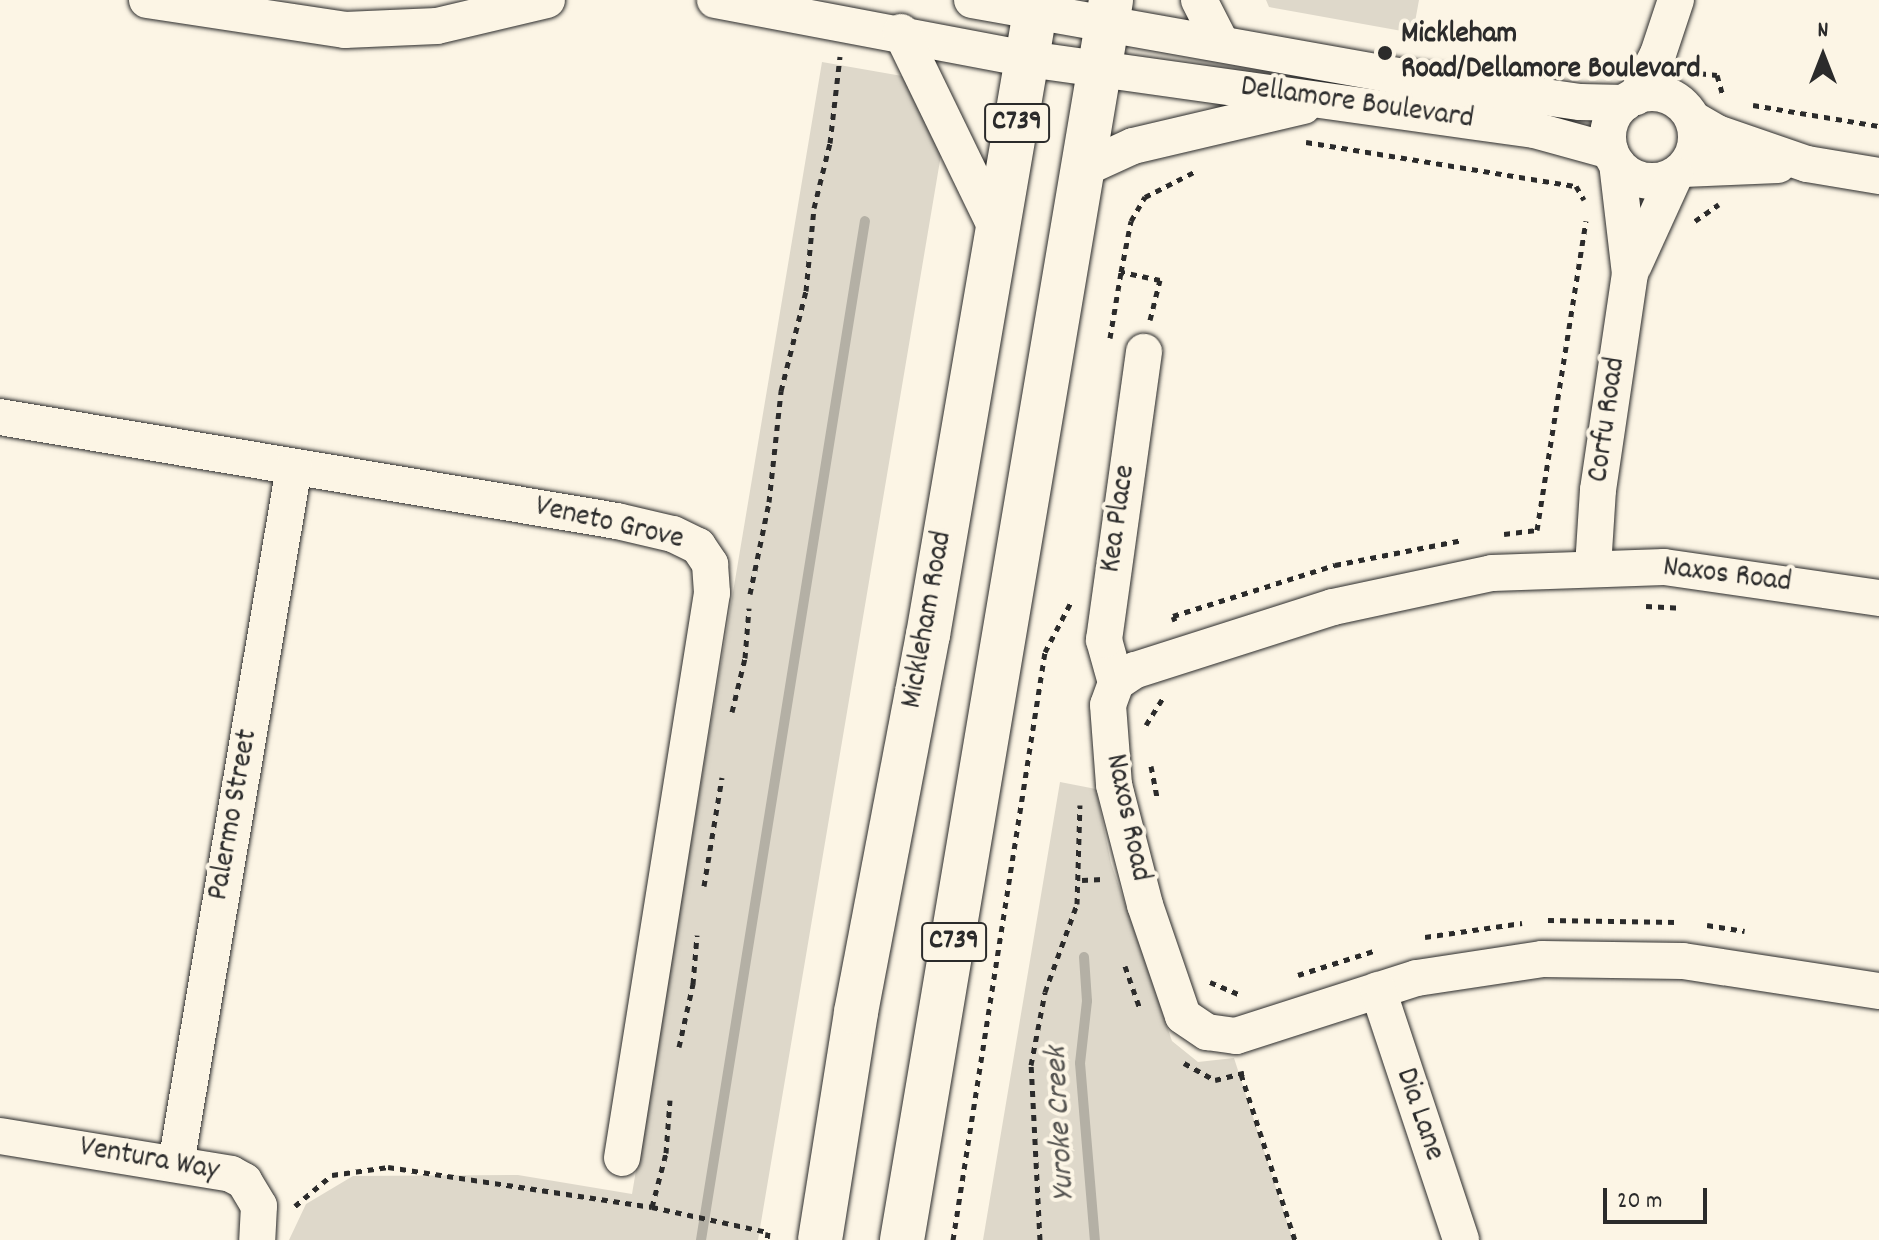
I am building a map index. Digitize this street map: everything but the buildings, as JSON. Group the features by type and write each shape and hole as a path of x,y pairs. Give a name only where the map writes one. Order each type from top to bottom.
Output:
{"main road":[{"name":"Mickleham Road","path":"820,1240 856,1012 1036,7"},
{"name":"C739","path":"902,1240 964,890 999,644 1110,12"}],"street":[{"path":"147,0 345,30 437,26 547,0"},
{"path":"389,30 453,0"},
{"name":"Dellamore Boulevard","path":"715,0 901,32 1028,59 1534,130 1614,158"},
{"name":"Dellamore Boulevard","path":"972,0 1110,12 1220,41 1399,76 1580,102 1630,100"},
{"path":"1199,0 1220,41"},
{"path":"1675,6 1681,71 1695,146 1679,172"},
{"path":"1675,6 1630,100 1610,125 1614,158 1650,181 1679,172 1807,164"},
{"path":"901,32 998,232"},
{"path":"1630,100 1663,95 1717,133 1807,164 1879,176"},
{"path":"1085,168 1133,146 1321,102"},
{"name":"Corfu Road","path":"1593,567 1598,490 1630,274 1614,158"},
{"name":"Corfu Road","path":"1630,274 1679,172"},
{"name":"Kea Place","path":"1116,683 1104,640 1144,352"},
{"name":"Veneto Grove","path":"0,417 648,527 688,539 710,564 708,627 622,1158"},
{"name":"Palermo Street","path":"176,1164 294,467"},
{"name":"Naxos Road","path":"1879,598 1705,571 1593,567 1492,573 1404,588 1135,670 1116,683 1108,705 1114,785 1128,848 1183,1016 1207,1032 1236,1036 1378,990 1479,966 1617,956 1683,961 1879,991"},
{"name":"Dia Lane","path":"1378,990 1461,1240"},
{"name":"Ventura Way","path":"0,1136 176,1164 244,1181 268,1228"}],"path":[{"path":"731,715 769,502 774,431 806,291 810,237 830,143 840,53"},
{"path":"1681,71 1717,75 1724,100 1732,101"},
{"path":"1747,104 1879,126"},
{"path":"1297,141 1576,186 1588,207 1537,530 1494,535"},
{"path":"1177,177 1208,167"},
{"path":"1108,348 1121,272"},
{"path":"1185,654 1173,616 1335,565 1468,539"},
{"path":"953,1240 1045,652 1073,598"},
{"path":"1148,737 1146,725 1159,700 1171,696"},
{"path":"1149,750 1159,808"},
{"path":"699,900 717,830 723,762"},
{"path":"1081,880 1096,876 1107,881"},
{"path":"1040,1240 1031,1065 1045,992 1077,904"},
{"path":"1408,942 1545,920 1662,921 1762,934"},
{"path":"675,1060 693,984 697,928"},
{"path":"1292,977 1393,946"},
{"path":"1206,970 1211,985 1235,996 1249,991"},
{"path":"1256,1069 1241,1074 1295,1240"},
{"path":"652,1207 666,1153 670,1092"},
{"path":"268,1228 332,1175 368,1167 652,1207 768,1232 767,1240"}],"shaded area":[{"path":"1266,0 1419,0 1413,33 1269,7"},
{"path":"822,62 902,76 946,125 758,1240 289,1240 306,1204 353,1176 518,1175 632,1194"},
{"path":"1060,782 1096,789 1111,863 1172,1041 1198,1062 1234,1058 1293,1240 983,1240"}],"waterway":[{"path":"701,1240 865,221"},
{"name":"Yuroke Creek","path":"1084,957 1087,1001 1080,1063 1095,1240"}],"place":[{"name":"Mickleham Road/Dellamore Boulevard","path":"1385,53"}]}
